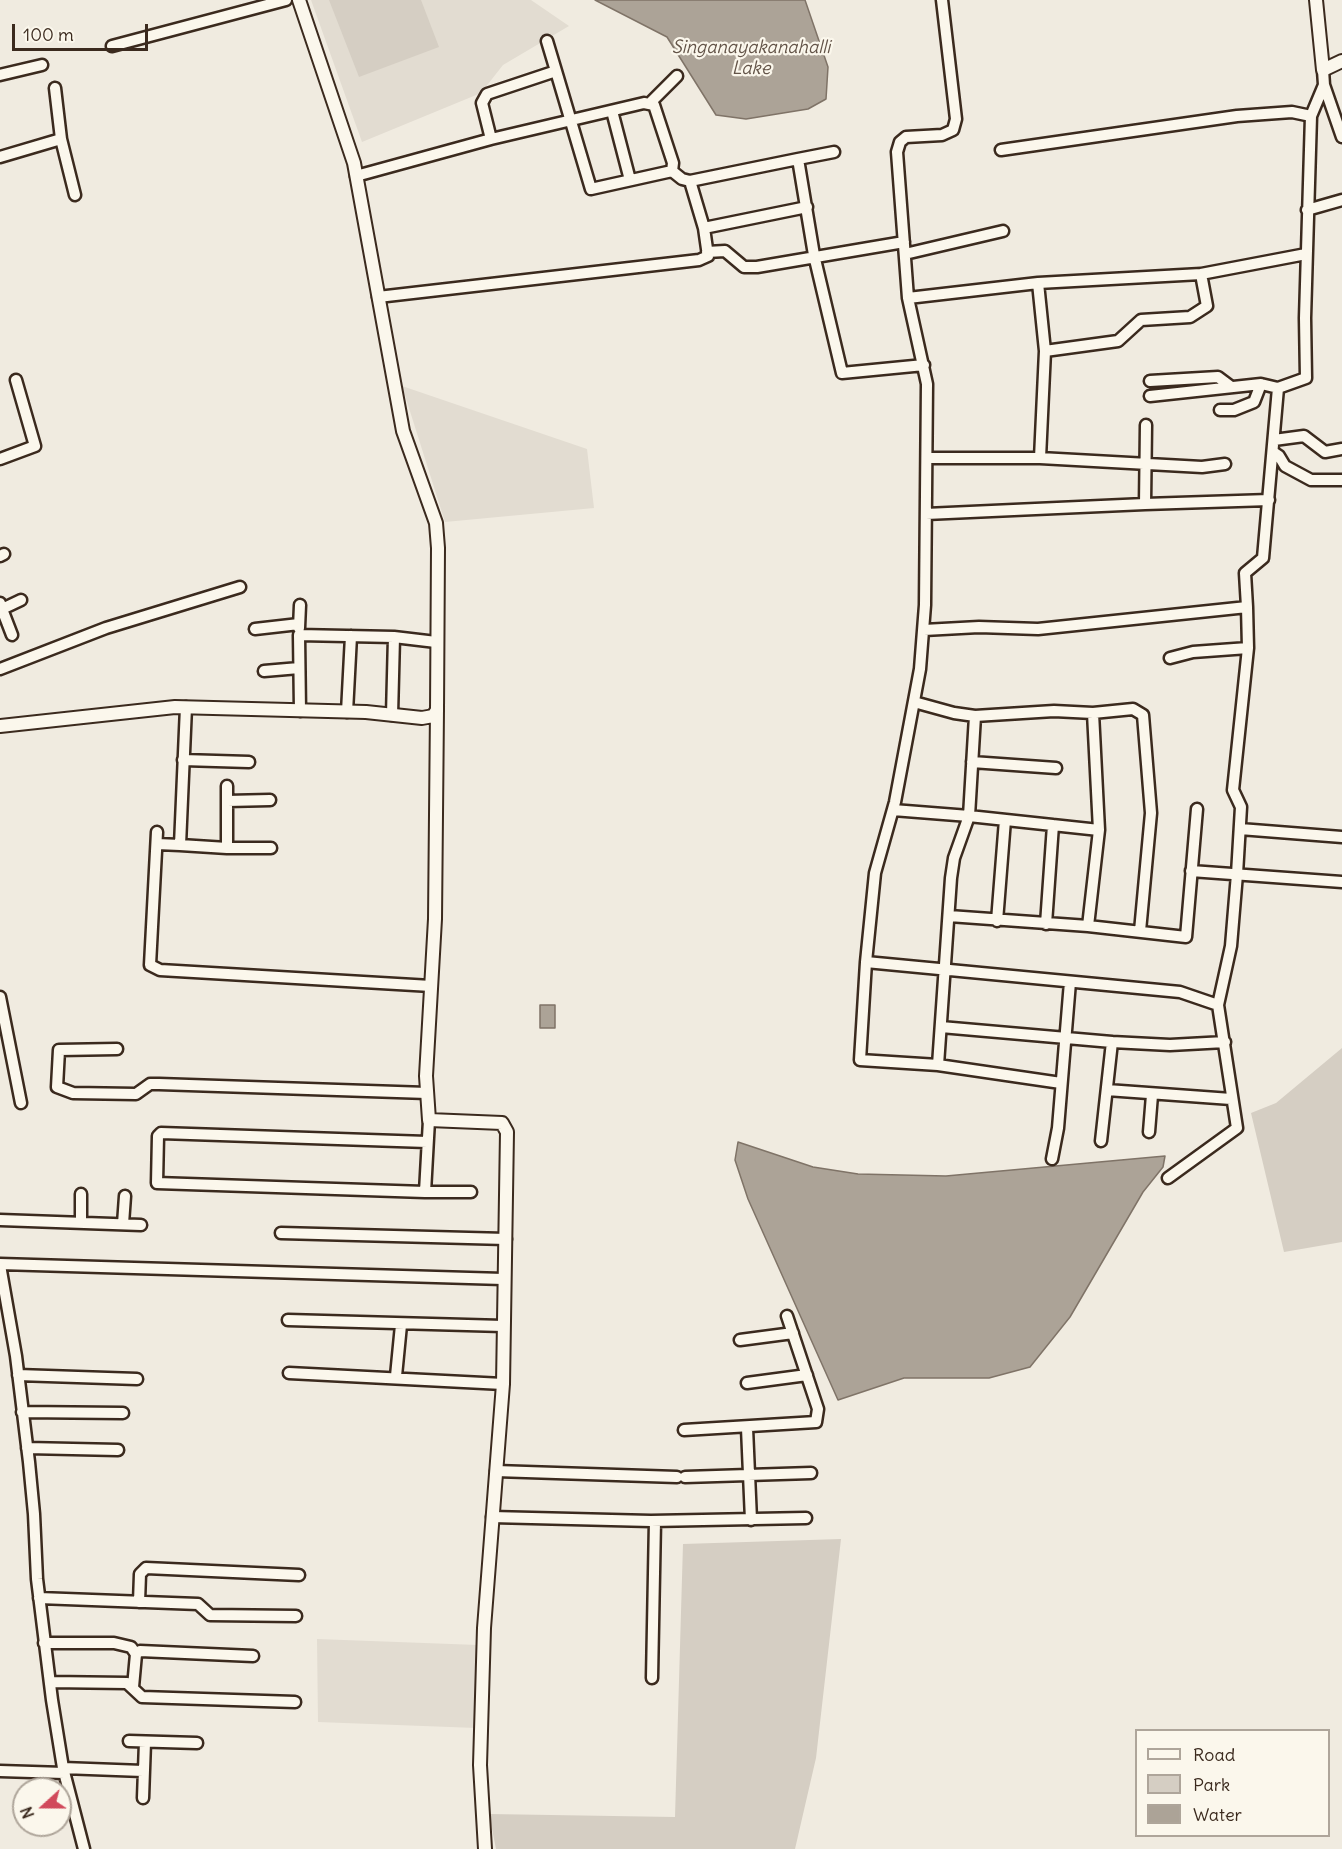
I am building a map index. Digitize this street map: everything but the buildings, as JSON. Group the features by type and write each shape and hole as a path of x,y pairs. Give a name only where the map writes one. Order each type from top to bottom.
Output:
{"street":[{"path":"112,46 286,0"},
{"path":"299,0 345,131 356,177 404,431 436,523 438,548 435,919 425,1192"},
{"path":"942,0 956,119 952,130 942,135 906,137 900,142 897,152 908,298 916,341 924,365 927,458 924,630 914,702 893,810 875,873 866,962 860,1060 938,1065 1061,1083"},
{"path":"1316,0 1324,85 1339,118 1342,137"},
{"path":"547,41 591,189 672,171 690,181 834,152"},
{"path":"1323,70 1341,64"},
{"path":"0,75 42,65"},
{"path":"491,139 482,103 487,94 556,71"},
{"path":"356,177 491,139 650,103 676,76"},
{"path":"1150,396 1261,384 1278,388 1306,378 1306,254 1311,116 1324,85"},
{"path":"55,88 61,139 75,195"},
{"path":"650,103 659,119 673,163 672,171"},
{"path":"612,111 630,180"},
{"path":"1001,150 1237,116 1292,112 1311,116"},
{"path":"0,157 61,139"},
{"path":"798,159 814,255 842,373 924,365"},
{"path":"378,297 699,260 708,256 704,228 690,181"},
{"path":"1307,210 1342,200"},
{"path":"704,228 807,207"},
{"path":"707,252 724,251 744,267 757,267 814,255 904,248 1004,231"},
{"path":"908,298 1038,283 1201,274 1306,254"},
{"path":"1045,351 1118,340 1141,320 1190,317 1207,306 1201,274"},
{"path":"1038,283 1045,351 1040,458"},
{"path":"1150,381 1218,377 1230,386"},
{"path":"0,459 35,446 16,380"},
{"path":"1220,410 1234,410 1254,402 1261,384"},
{"path":"1168,1178 1237,1128 1218,1005 1231,946 1242,807 1233,790 1248,648 1245,573 1263,558 1278,388"},
{"path":"1145,504 1146,426"},
{"path":"1274,440 1304,436 1324,452 1342,449"},
{"path":"1273,452 1279,456 1285,466 1311,480 1342,480"},
{"path":"927,458 1040,458 1202,467 1225,464"},
{"path":"927,514 1269,500"},
{"path":"0,669 106,628 240,587"},
{"path":"12,635 1,607 21,600"},
{"path":"300,605 300,711"},
{"path":"924,630 980,627 1038,629 1247,607"},
{"path":"255,629 299,629 351,636 394,637 436,642"},
{"path":"347,712 351,636"},
{"path":"392,715 394,637"},
{"path":"1170,658 1193,652 1248,648"},
{"path":"264,671 299,668"},
{"path":"914,702 975,716 1054,711 1093,713 1133,709 1143,715 1151,813 1140,932"},
{"path":"0,726 63,717 186,707 347,712 422,718 433,716 437,710"},
{"path":"180,844 186,707"},
{"path":"1088,926 1098,830 1093,713"},
{"path":"938,1065 954,858 969,816 975,716"},
{"path":"183,760 249,762"},
{"path":"972,762 1056,768"},
{"path":"227,786 227,848"},
{"path":"227,801 270,800"},
{"path":"949,916 1088,926 1186,937 1197,809"},
{"path":"893,810 1098,830"},
{"path":"997,921 1005,820"},
{"path":"1046,924 1053,825"},
{"path":"1240,829 1342,837"},
{"path":"272,848 227,848 180,844 157,838 150,965 160,970 431,986"},
{"path":"1191,871 1342,882"},
{"path":"866,962 1180,992 1218,1005"},
{"path":"1052,1158 1070,982"},
{"path":"0,997 21,1103"},
{"path":"941,1027 1170,1045 1225,1041"},
{"path":"1101,1141 1112,1042"},
{"path":"117,1049 60,1050 57,1087 74,1093 136,1094 150,1084 159,1084 427,1093"},
{"path":"1107,1090 1231,1099"},
{"path":"1149,1132 1152,1095"},
{"path":"429,1120 502,1123 507,1132 503,1384 484,1628 480,1765 485,1849"},
{"path":"427,1142 161,1133 158,1136 158,1184 471,1192"},
{"path":"81,1194 81,1223"},
{"path":"123,1224 125,1196"},
{"path":"0,1220 141,1225"},
{"path":"281,1233 506,1239"},
{"path":"84,1849 64,1771 44,1643 27,1448 0,1264 503,1279"},
{"path":"684,1430 747,1428 816,1422 818,1409 787,1316"},
{"path":"288,1320 401,1325 504,1326"},
{"path":"396,1376 401,1325"},
{"path":"740,1341 793,1334"},
{"path":"288,1373 396,1376 503,1384"},
{"path":"18,1375 137,1379"},
{"path":"747,1383 807,1375"},
{"path":"22,1412 123,1413"},
{"path":"747,1428 751,1520"},
{"path":"27,1448 118,1450"},
{"path":"496,1471 681,1477 811,1473"},
{"path":"492,1517 656,1521 806,1518"},
{"path":"652,1678 656,1521"},
{"path":"139,1602 140,1574 146,1568 299,1575"},
{"path":"39,1598 198,1604 210,1615 296,1616"},
{"path":"44,1643 114,1643 131,1647 135,1654 133,1687"},
{"path":"135,1654 140,1652 253,1656"},
{"path":"50,1682 127,1683 142,1698 295,1702"},
{"path":"129,1741 197,1743"},
{"path":"142,1798 145,1742"},
{"path":"0,1771 143,1771"}],"shaded area":[{"path":"311,0 531,0 569,26 503,65 481,93 362,142"},
{"path":"402,386 587,449 594,508 445,522"},
{"path":"317,1639 478,1645 476,1728 318,1722"}],"green space":[{"path":"329,0 421,0 439,47 359,77"},
{"path":"1342,1048 1342,1242 1284,1252 1251,1113 1276,1103"},
{"path":"841,1539 816,1758 795,1849 496,1849 489,1814 675,1817 683,1544"}],"water":[{"name":"Singanayakanahalli Lake","path":"595,0 805,0 828,67 826,99 808,109 746,119 716,115 667,37"},
{"path":"540,1005 555,1005 555,1028 540,1028"},
{"path":"738,1142 813,1167 858,1174 946,1176 1165,1156 1163,1167 1143,1192 1070,1317 1030,1367 989,1378 904,1378 838,1400 748,1199 735,1160"}]}
